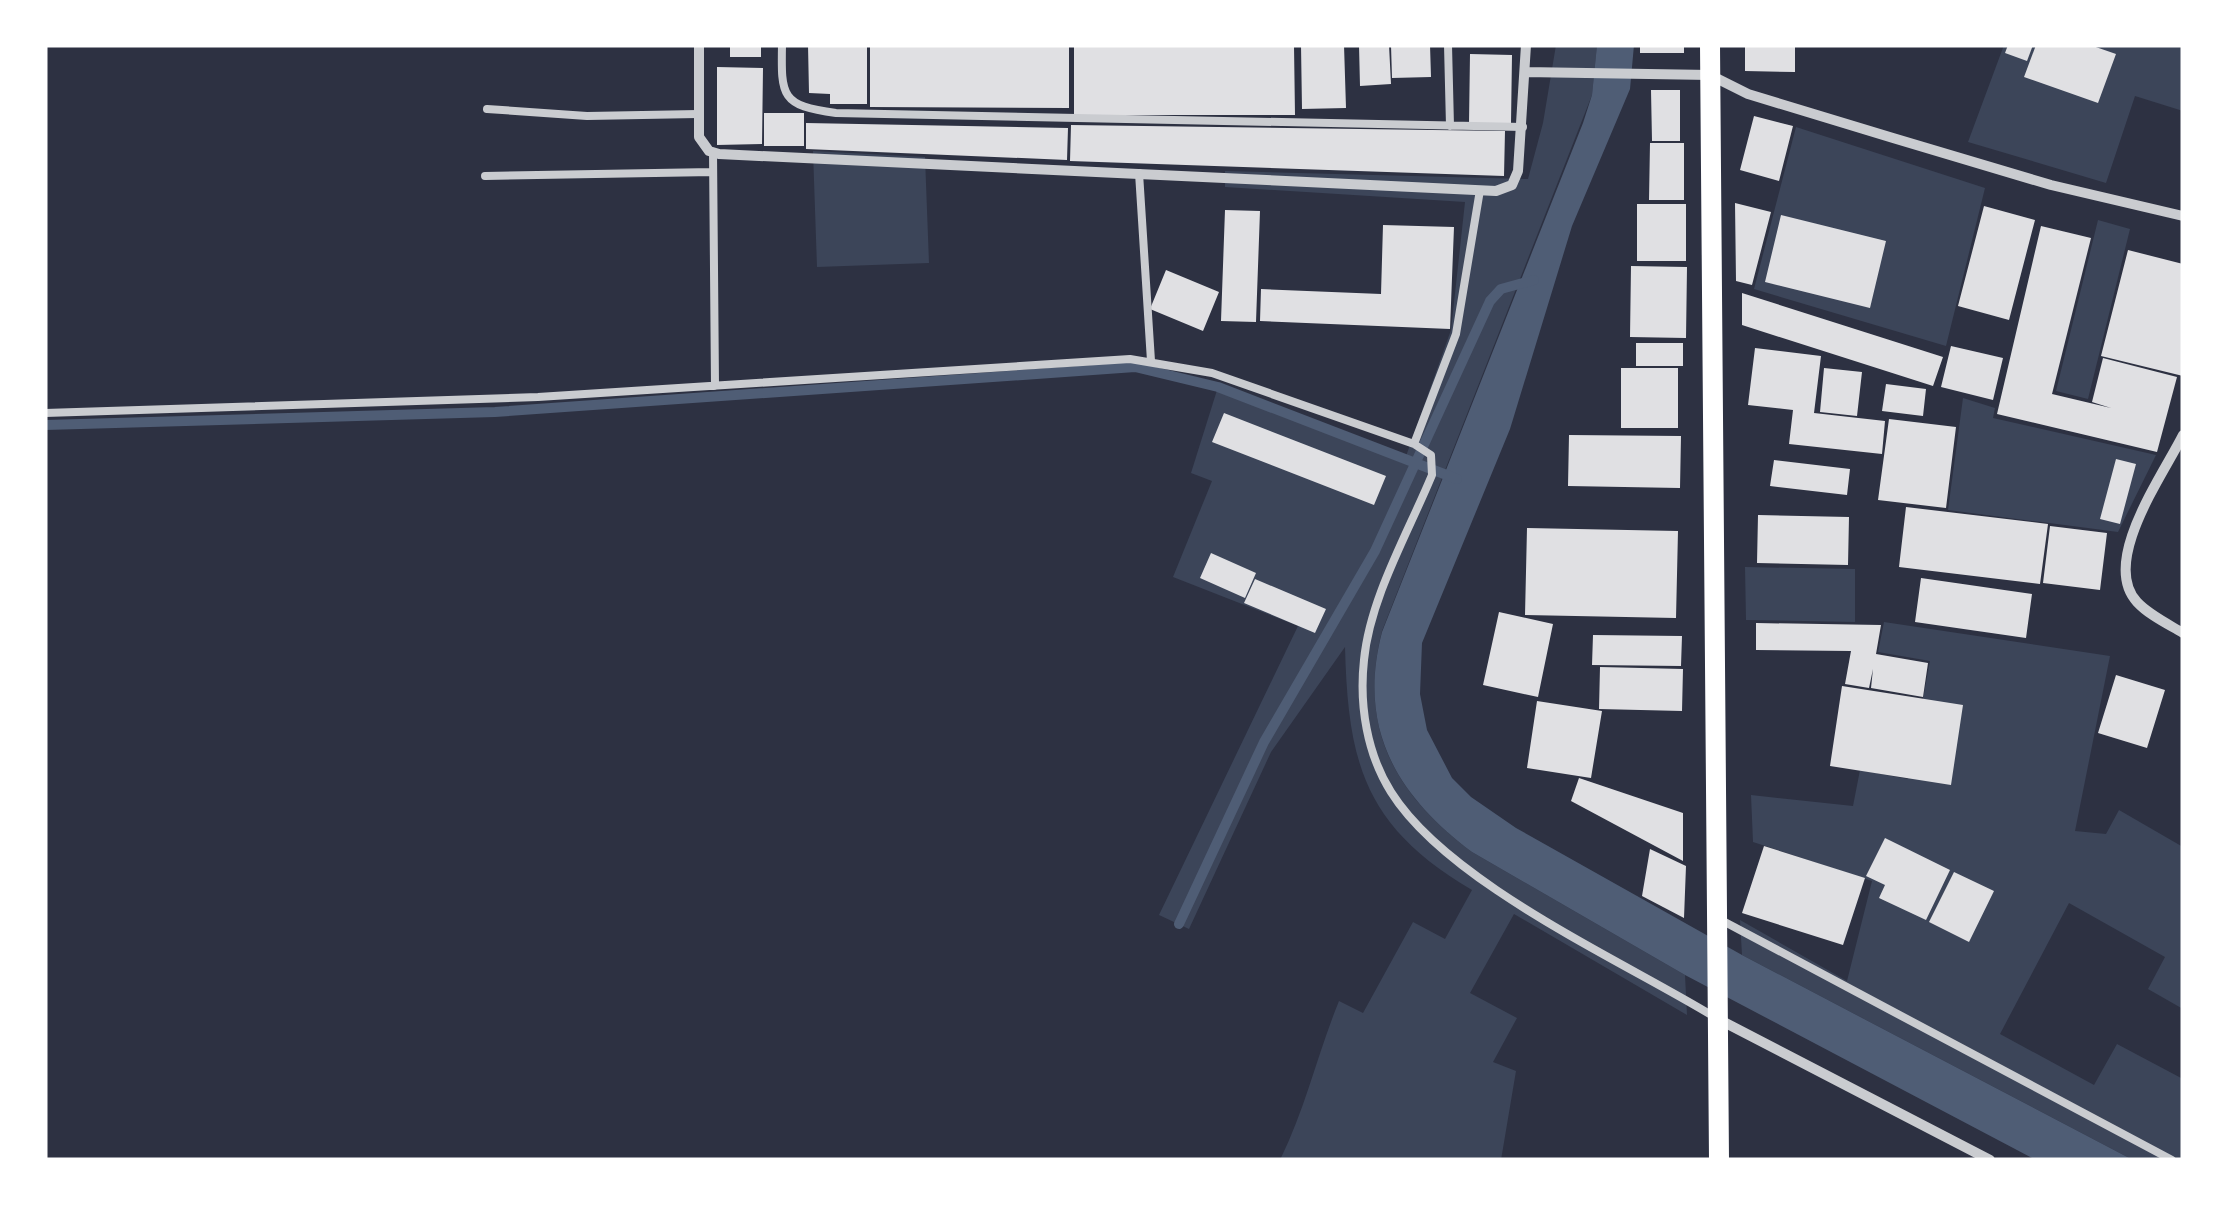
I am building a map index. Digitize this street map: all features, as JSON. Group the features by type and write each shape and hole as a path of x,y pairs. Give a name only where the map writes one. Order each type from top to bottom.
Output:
{"main road":[{"path":"1710,45 1720,1160"}],"street":[{"path":"699,45 699,137 713,152 1480,190 1507,190 1516,180 1523,127 1526,45"},
{"path":"1525,72 1710,76 1748,94 1892,138 2051,185 2183,216"},
{"path":"2183,435 2131,536 2124,568 2135,600 2183,633"},
{"path":"1717,1011 1990,1160"}],"lane":[{"path":"782,45 783,93 803,107 826,111 1523,127"},
{"path":"1448,45 1450,126"},
{"path":"486,110 575,116 698,114"},
{"path":"713,152 715,386"},
{"path":"485,176 714,172"},
{"path":"1139,174 1151,361"},
{"path":"1414,444 1456,334 1480,190"},
{"path":"45,414 538,397 1100,360 1151,361 1212,374 1414,444 1432,455 1433,470 1384,590 1364,660 1367,732 1382,776 1415,821 1488,882 1717,1011"},
{"path":"1716,926 2172,1160"}],"shaded area":[{"path":"1556,45 1597,45 1592,95 1382,631 1376,666 1379,729 1404,783 1445,830 1472,852 1685,975 1687,1015 1514,914 1470,993 1517,1018 1493,1062 1516,1071 1501,1160 1280,1160 1339,1001 1363,1013 1413,922 1445,939 1472,890 1407,842 1370,789 1351,725 1345,647 1271,752 1189,929 1159,915 1298,626 1173,577 1212,481 1191,473 1218,387 1405,459 1451,330 1465,202 1225,187 1225,171 1528,179 1543,123"},
{"path":"1597,45 1634,45 1630,89 1572,226 1510,429 1422,643 1420,694 1427,730 1452,778 1471,797 1516,828 1742,955 2133,1160 2036,1160 1685,975 1472,852 1422,807 1389,757 1379,729 1375,699 1382,632 1583,123 1592,95"},
{"path":"2004,45 2183,45 2183,111 2135,96 2106,183 1968,142"},
{"path":"1796,127 1985,188 1946,346 1754,289"},
{"path":"813,151 925,157 929,263 817,267"},
{"path":"2098,220 2130,229 2088,399 2056,391"},
{"path":"1963,398 1995,408 1993,418 2156,455 2118,532 1948,510"},
{"path":"1745,567 1855,569 1855,622 1746,620"},
{"path":"1884,622 2110,656 2075,831 2106,834 2119,810 2183,847 2183,1009 2148,989 2165,957 2069,903 2000,1034 2094,1085 2117,1044 2183,1079 2183,1160 2133,1160 1742,955 1740,920 1847,981 1872,881 1753,842 1751,795 1853,806 1860,770 1908,779 1930,661 1878,652"}],"building":[{"path":"730,45 761,45 761,57 730,57"},
{"path":"808,45 867,45 867,104 830,104 830,94 809,93"},
{"path":"870,45 1069,46 1069,108 870,107"},
{"path":"1074,45 1294,46 1295,115 1074,115"},
{"path":"1301,45 1344,45 1346,108 1302,109"},
{"path":"1359,45 1389,45 1391,84 1360,86"},
{"path":"1391,45 1430,45 1431,77 1392,78"},
{"path":"1640,45 1684,45 1684,53 1640,53"},
{"path":"1745,45 1795,45 1795,72 1745,71"},
{"path":"2008,45 2033,45 2027,61 2005,53"},
{"path":"2036,45 2090,45 2116,54 2098,103 2024,77"},
{"path":"1470,54 1512,55 1511,123 1469,123"},
{"path":"717,67 763,68 762,144 717,145"},
{"path":"1651,90 1680,90 1680,141 1652,141"},
{"path":"764,113 804,113 804,146 764,146"},
{"path":"1754,116 1793,126 1779,181 1740,170"},
{"path":"806,123 1068,128 1067,160 806,149"},
{"path":"1071,125 1505,131 1504,176 1070,161"},
{"path":"1650,143 1684,143 1684,200 1649,200"},
{"path":"1735,203 1771,212 1752,285 1736,281"},
{"path":"1637,204 1686,204 1686,261 1637,261"},
{"path":"1984,206 2035,220 2009,320 1958,306"},
{"path":"1225,210 1260,211 1256,322 1221,321"},
{"path":"1781,215 1886,241 1870,308 1765,282"},
{"path":"1383,225 1454,227 1450,329 1260,321 1261,289 1381,294"},
{"path":"2041,226 2091,238 2052,394 2111,408 2092,402 2103,358 2177,377 2157,452 1997,414"},
{"path":"2128,250 2183,264 2183,376 2101,356"},
{"path":"1631,266 1687,267 1686,338 1630,337"},
{"path":"1166,270 1219,292 1203,331 1150,309"},
{"path":"1742,293 1943,357 1933,386 1742,325"},
{"path":"1636,343 1683,343 1683,366 1636,366"},
{"path":"1951,346 2003,358 1993,400 1941,387"},
{"path":"1755,348 1821,356 1814,413 1885,421 1882,454 1789,444 1793,410 1748,405"},
{"path":"1621,368 1678,368 1678,428 1621,428"},
{"path":"1824,368 1862,372 1857,416 1820,412"},
{"path":"1886,384 1926,389 1923,416 1882,411"},
{"path":"1224,413 1386,476 1374,505 1212,442"},
{"path":"1889,419 1956,427 1946,508 1878,500"},
{"path":"1569,435 1681,436 1680,488 1568,486"},
{"path":"2116,459 2136,464 2120,524 2100,519"},
{"path":"1774,460 1850,469 1847,495 1770,486"},
{"path":"1906,507 2048,524 2040,584 1899,567"},
{"path":"1758,515 1849,517 1848,565 1757,563"},
{"path":"2050,526 2107,533 2100,590 2043,583"},
{"path":"1527,528 1678,531 1676,618 1525,615"},
{"path":"1211,553 1256,573 1245,598 1200,578"},
{"path":"1921,578 2032,594 2026,638 1915,622"},
{"path":"1255,579 1326,609 1315,633 1244,603"},
{"path":"1499,612 1553,624 1538,697 1483,685"},
{"path":"1756,623 1881,625 1876,654 1928,663 1923,697 1871,688 1873,669 1869,688 1845,684 1851,651 1756,650"},
{"path":"1593,635 1682,636 1681,666 1592,665"},
{"path":"1600,667 1683,669 1682,711 1599,709"},
{"path":"2116,675 2165,690 2147,748 2098,733"},
{"path":"1842,686 1963,705 1951,785 1830,766"},
{"path":"1537,701 1602,711 1591,778 1527,768"},
{"path":"1579,778 1683,813 1683,861 1571,801"},
{"path":"1885,838 1950,870 1926,920 1879,898 1885,885 1866,876"},
{"path":"1764,846 1865,878 1843,945 1742,913"},
{"path":"1650,849 1686,866 1684,918 1642,896"},
{"path":"1954,872 1994,891 1969,942 1929,922"}],"waterway":[{"path":"1179,924 1264,742 1375,551 1490,301 1501,289 1534,280"},
{"path":"45,425 495,412 1135,367 1218,387 1457,479"}]}
